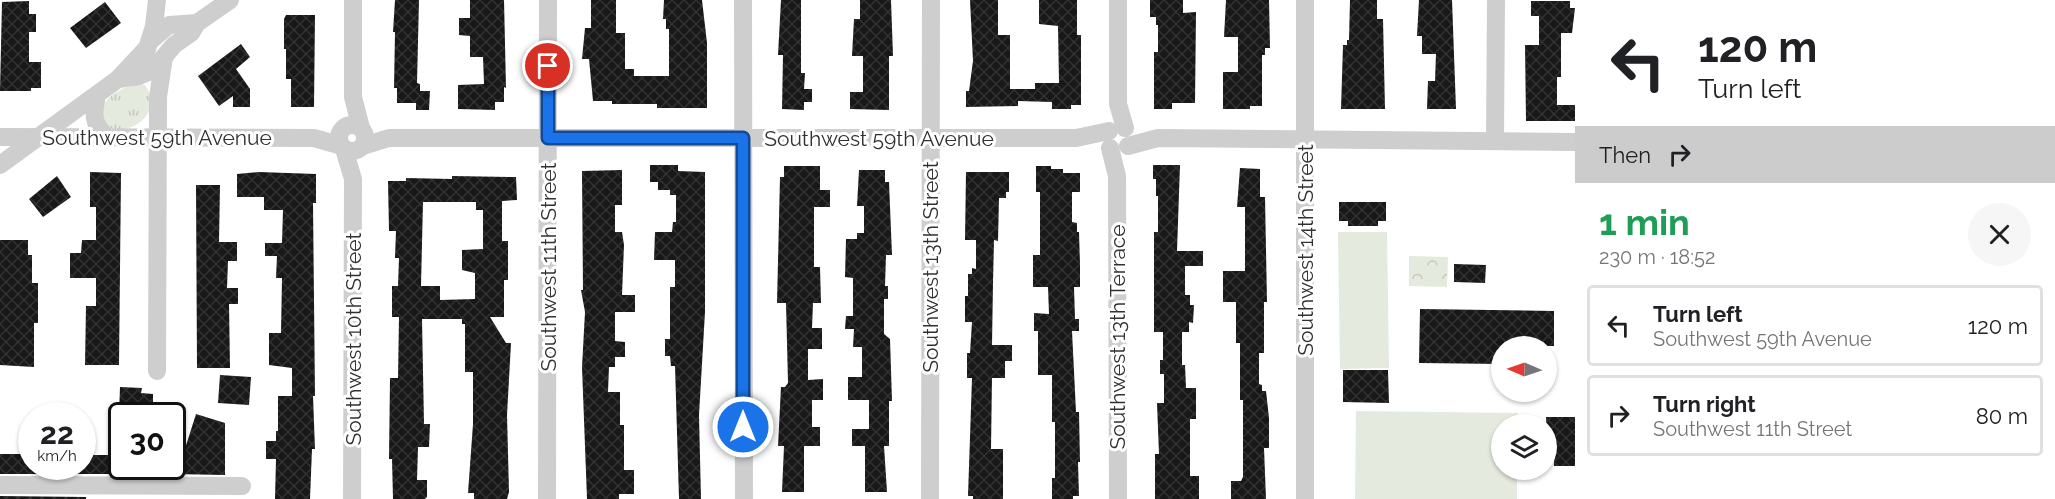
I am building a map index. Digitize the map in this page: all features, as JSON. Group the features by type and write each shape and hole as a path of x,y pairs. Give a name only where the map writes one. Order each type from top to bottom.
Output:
{"street":[{"path":"158,0 158,97"},
{"path":"157,371 158,0"},
{"path":"0,165 157,50 230,0"},
{"name":"Southwest 10th Street","path":"352,499 353,0"},
{"name":"Southwest 11th Street","path":"547,499 548,0"},
{"path":"743,0 744,499"},
{"name":"Southwest 13th Street","path":"930,0 930,499"},
{"name":"Southwest 13th Terrace","path":"1118,0 1118,499"},
{"name":"Southwest 14th Street","path":"1305,0 1305,499"},
{"path":"1495,141 1496,0"},
{"path":"118,79 157,50 191,33 197,23"},
{"path":"97,95 94,118 96,126 107,137"},
{"name":"Southwest 59th Avenue","path":"0,137 1305,137 1575,142"},
{"path":"0,485 242,486"}],"green space":[{"path":"139,84 145,85 150,95 151,104 148,113 135,126 116,129 106,126 102,107 105,102 118,91"},
{"path":"1338,232 1387,232 1389,368 1340,369"},
{"path":"1409,256 1448,257 1447,287 1409,286"},
{"path":"1356,411 1518,413 1491,414 1491,480 1517,480 1517,499 1355,499"}],"building":[{"path":"395,0 419,0 417,83 420,84 420,91 430,91 429,110 416,110 416,103 397,103 397,88 394,88"},
{"path":"470,0 504,0 506,88 504,87 504,102 495,102 495,110 458,109 458,85 484,84 483,57 470,57 470,36 459,35 459,18 470,18"},
{"path":"591,0 616,0 616,33 625,33 625,69 634,69 634,76 669,76 669,29 666,29 666,19 663,19 664,0 702,0 707,43 707,108 657,108 657,104 612,104 612,101 593,101 589,59 582,59 585,28 591,28"},
{"path":"781,0 801,0 801,73 805,73 804,89 812,89 812,102 804,102 804,110 782,109 783,55 778,55"},
{"path":"860,0 891,0 893,56 889,56 889,110 850,109 850,92 863,92 863,56 852,56 854,19 860,19"},
{"path":"970,0 998,0 998,35 1010,35 1010,89 1035,89 1035,83 1059,83 1058,26 1039,24 1039,0 1077,0 1077,35 1081,35 1081,105 1071,105 1071,109 1052,109 1052,102 1018,101 1018,106 966,107 966,91 969,91 973,61"},
{"path":"1150,0 1183,0 1183,13 1196,12 1195,103 1172,103 1172,109 1154,109 1154,52 1158,52 1158,25 1156,25 1156,17 1150,17"},
{"path":"1226,0 1269,0 1270,48 1265,48 1265,55 1262,55 1262,106 1250,106 1250,109 1223,109 1223,72 1238,72 1238,37 1224,37"},
{"path":"1350,0 1377,0 1377,19 1383,19 1385,109 1341,109 1343,45 1347,45 1347,40 1349,40"},
{"path":"1419,0 1452,0 1456,109 1427,109 1428,81 1435,81 1436,54 1422,54 1422,36 1417,36"},
{"path":"29,1 29,14 36,14 36,32 29,32 29,62 41,62 41,88 31,88 31,91 0,91 2,2"},
{"path":"1531,1 1570,1 1570,8 1575,8 1572,33 1561,33 1561,77 1557,77 1557,105 1575,105 1575,121 1526,121 1525,45 1539,45 1539,16 1531,16"},
{"path":"105,2 121,23 86,48 70,28"},
{"path":"286,15 315,15 314,107 291,107 291,79 286,79 286,49 284,49"},
{"path":"241,44 250,57 236,69 250,89 250,107 233,107 233,96 219,106 198,76"},
{"path":"650,165 678,165 678,171 705,172 705,312 699,415 701,499 679,499 675,366 671,366 670,356 665,356 665,339 670,339 670,287 675,287 675,260 654,260 655,232 672,232 673,222 676,222 676,195 670,195 670,190 658,190 658,182 650,182"},
{"path":"1153,165 1180,165 1177,251 1203,251 1203,266 1185,266 1185,295 1190,295 1190,305 1194,305 1193,323 1189,322 1189,332 1182,332 1182,365 1185,365 1186,388 1196,388 1196,419 1190,419 1190,476 1199,476 1199,499 1155,499 1155,454 1159,454 1157,403 1164,403 1164,374 1160,374 1160,360 1163,360 1163,332 1154,332 1154,232 1158,232 1158,196 1156,196 1156,179 1153,179"},
{"path":"784,166 820,166 820,190 830,190 830,207 814,207 814,267 820,267 821,303 813,303 812,328 822,328 822,349 808,349 808,380 823,379 823,400 812,400 812,427 820,427 820,446 804,446 804,492 782,492 784,446 778,446 781,387 785,387 788,383 786,303 777,303 780,177 784,177"},
{"path":"1036,166 1063,169 1063,173 1080,173 1080,192 1072,192 1072,222 1077,223 1077,232 1079,232 1080,264 1080,287 1074,287 1075,319 1079,319 1079,331 1072,331 1076,412 1079,412 1080,462 1078,462 1079,496 1073,496 1073,499 1052,499 1052,478 1055,478 1055,422 1052,422 1052,375 1038,375 1038,331 1034,331 1034,313 1049,314 1048,287 1033,287 1033,255 1040,255 1040,192 1036,192"},
{"path":"1240,168 1260,169 1260,197 1265,197 1267,302 1264,302 1264,353 1259,353 1259,384 1262,385 1262,391 1266,391 1269,418 1269,448 1264,448 1266,499 1231,499 1231,481 1241,481 1243,477 1243,400 1240,400 1240,343 1236,343 1236,302 1223,302 1223,271 1245,271 1245,207 1237,207"},
{"path":"622,170 622,205 615,205 615,232 622,232 624,245 622,295 635,295 635,312 615,312 615,341 625,342 625,357 615,357 615,367 609,367 608,392 620,392 620,425 624,425 624,470 634,470 634,494 619,494 619,499 587,499 582,367 585,312 581,290 583,290 582,171"},
{"path":"859,170 885,170 885,182 889,182 892,255 886,255 885,286 888,286 888,299 884,299 884,334 890,339 892,401 889,401 889,446 884,446 887,492 865,492 865,446 852,446 852,429 869,429 869,400 848,400 848,377 862,377 862,347 853,347 854,329 845,329 846,316 853,316 853,278 845,277 846,239 857,239 857,233 864,233 864,206 857,206"},
{"path":"90,172 121,173 119,365 85,365 86,306 96,306 96,278 70,278 70,253 81,253 82,240 96,240 96,207 90,207"},
{"path":"259,172 316,174 316,203 313,203 315,449 312,449 310,499 275,499 276,459 266,459 266,441 276,441 276,431 278,431 278,396 292,396 292,368 269,365 269,333 281,333 282,278 276,278 277,256 265,256 265,243 282,243 283,210 264,210 264,197 237,197 237,174"},
{"path":"966,172 1009,172 1009,192 1006,192 1006,198 999,198 998,241 994,240 993,283 992,345 1012,345 1012,361 1005,361 1005,378 992,378 991,449 1003,449 1003,499 973,499 973,496 968,496 972,378 967,378 967,353 970,353 972,322 965,322 965,296 968,296 968,274 972,274 972,268 976,269 976,240 965,240"},
{"path":"57,176 71,197 43,217 29,199"},
{"path":"452,176 516,177 517,200 502,201 502,241 508,241 508,280 504,280 504,317 490,317 506,343 511,343 507,415 509,492 507,499 474,499 474,493 468,493 473,424 473,372 465,372 465,324 462,324 462,319 422,319 424,424 430,424 429,447 418,447 417,480 427,480 427,497 425,499 393,499 392,459 389,459 390,378 398,378 399,317 392,317 392,286 398,286 399,258 395,258 396,231 389,231 388,181 406,181 406,178 452,179","holes":["423,202 476,202 476,210 483,210 483,249 462,250 462,270 475,273 475,299 440,300 440,286 421,286"]},
{"path":"196,185 220,185 219,242 237,242 237,261 228,261 227,288 238,288 238,304 229,304 230,368 197,368"},
{"path":"1339,202 1386,202 1386,221 1378,221 1378,226 1348,226 1348,221 1339,221"},
{"path":"0,240 28,240 28,255 32,255 32,283 38,283 38,323 34,323 34,367 0,365"},
{"path":"1454,264 1486,265 1485,283 1454,282"},
{"path":"1420,309 1554,311 1554,336 1491,336 1491,364 1419,363"},
{"path":"1343,370 1388,370 1389,403 1343,402"},
{"path":"220,375 251,377 249,405 218,403"},
{"path":"120,387 142,388 141,393 153,394 153,402 119,402"},
{"path":"196,414 225,423 225,475 186,474 186,446"},
{"path":"1557,417 1575,417 1575,466 1557,466"},
{"path":"0,454 18,454 18,474 0,474"},
{"path":"96,455 108,455 108,474 96,474"},
{"path":"0,496 86,497 86,499 0,499"}],"route":[{"path":"548,66 548,138 743,138 743,427"}]}
